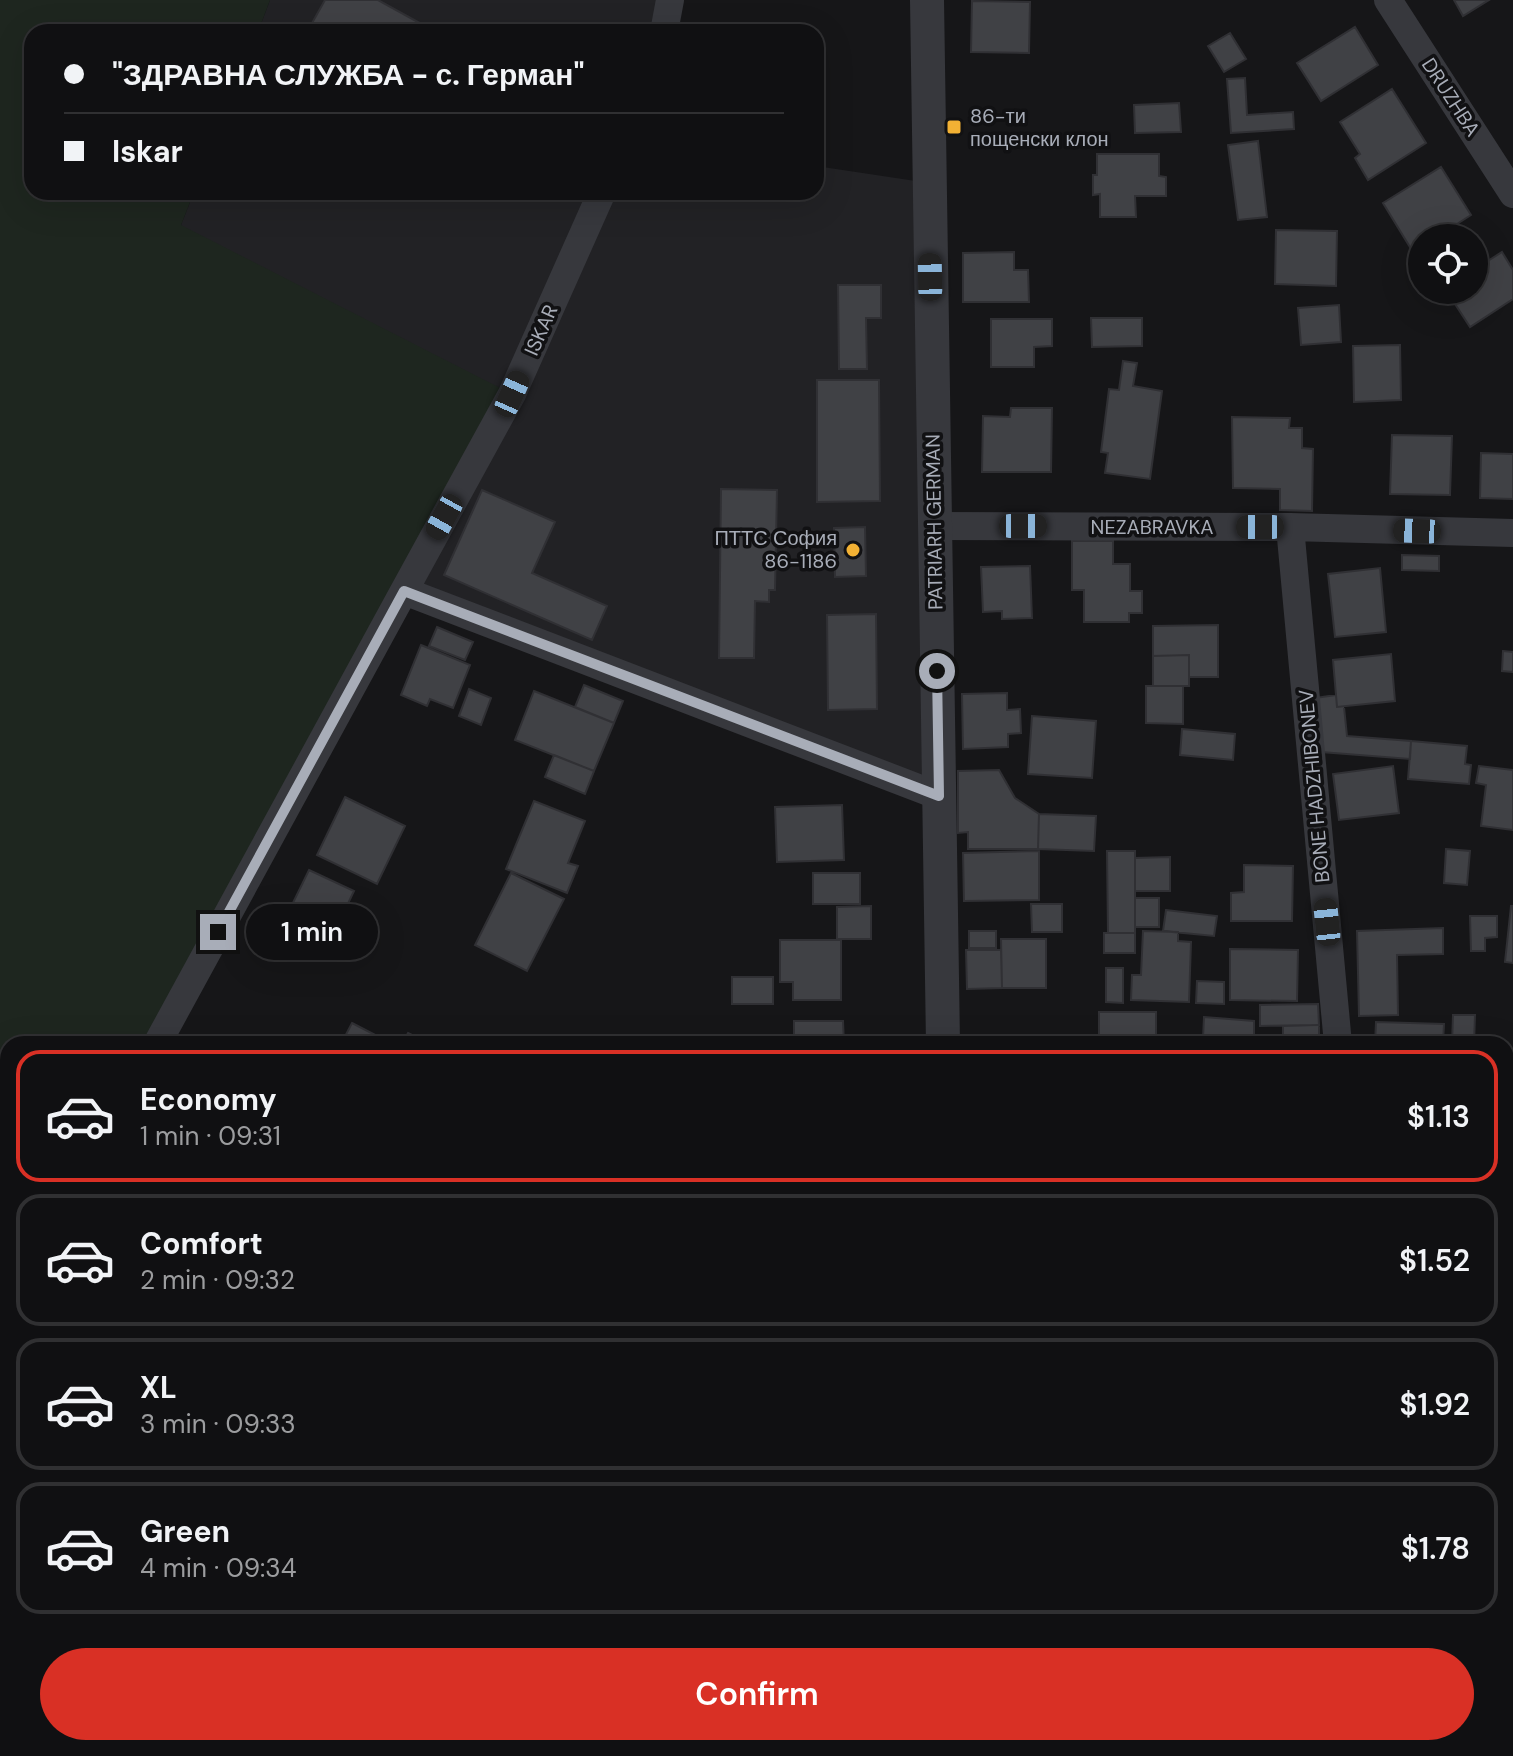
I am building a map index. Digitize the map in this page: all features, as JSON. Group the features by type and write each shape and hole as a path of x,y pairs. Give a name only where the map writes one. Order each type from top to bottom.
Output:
{"street":[{"path":"666,24 670,0"},
{"name":"PATRIARH GERMAN","path":"927,0 943,1036"},
{"name":"DRUZHBA","path":"1388,0 1512,188"},
{"name":"ISKAR","path":"161,1036 512,394 598,200"},
{"name":"NEZABRAVKA","path":"934,526 1290,527 1513,533"},
{"name":"BONE HADZHIBONEV","path":"1290,527 1337,1036"},
{"path":"404,591 939,796"}],"shaded area":[{"path":"0,0 270,0 261,24 24,24 24,200 191,200 181,225 512,394 161,1036 0,1036"},
{"path":"270,0 670,0 666,24 261,24"},
{"path":"824,167 929,183 939,796 404,591 181,225 191,200 824,200"}],"building":[{"path":"325,0 378,0 422,24 312,24"},
{"path":"1454,0 1489,0 1463,16"},
{"path":"972,1 1030,2 1029,53 971,52"},
{"path":"1355,27 1378,65 1321,101 1297,63"},
{"path":"1230,33 1246,59 1224,72 1208,46"},
{"path":"1245,78 1247,115 1293,112 1294,129 1231,133 1227,79"},
{"path":"1392,89 1426,143 1368,180 1355,158 1360,154 1340,122"},
{"path":"1179,103 1181,132 1135,133 1134,105"},
{"path":"1258,141 1267,217 1238,220 1228,145"},
{"path":"1097,154 1159,154 1159,176 1166,177 1166,196 1135,196 1136,217 1100,217 1100,194 1093,195"},
{"path":"1441,167 1471,215 1457,224 1408,224 1408,244 1383,203"},
{"path":"1276,230 1337,231 1336,286 1275,284"},
{"path":"1014,252 1014,270 1028,270 1029,302 963,302 963,253"},
{"path":"1502,252 1513,270 1513,299 1470,327 1455,304 1488,304 1488,261"},
{"path":"838,285 881,285 881,318 866,318 867,369 839,369"},
{"path":"1339,305 1341,342 1301,345 1298,308"},
{"path":"1091,318 1142,318 1142,346 1092,347"},
{"path":"991,319 1052,319 1052,346 1034,347 1034,367 991,367"},
{"path":"1400,345 1401,400 1354,402 1353,346"},
{"path":"1123,361 1137,363 1133,386 1162,391 1150,479 1105,473 1108,453 1101,452 1109,389 1119,390"},
{"path":"817,380 879,380 880,501 817,502"},
{"path":"1011,408 1052,408 1051,472 982,472 983,416 1010,417"},
{"path":"1232,417 1290,418 1289,428 1302,428 1302,448 1313,449 1312,511 1280,510 1280,489 1233,488"},
{"path":"1392,435 1452,436 1450,495 1390,494"},
{"path":"1481,453 1513,454 1513,499 1480,498"},
{"path":"721,489 777,490 775,590 769,590 769,602 755,601 754,658 719,658"},
{"path":"482,490 555,522 532,573 607,606 592,640 444,575"},
{"path":"865,527 866,576 835,577 834,528"},
{"path":"1072,541 1113,541 1113,564 1130,564 1130,591 1142,591 1142,613 1129,613 1129,622 1084,622 1084,590 1072,590"},
{"path":"1402,555 1439,556 1439,571 1402,570"},
{"path":"1030,566 1032,618 1002,619 1002,611 983,612 981,567"},
{"path":"1380,568 1386,632 1335,637 1328,574"},
{"path":"876,614 877,709 828,710 827,615"},
{"path":"1218,625 1218,677 1189,677 1189,655 1153,656 1153,626"},
{"path":"437,627 473,642 465,660 429,646"},
{"path":"421,645 470,665 453,708 430,699 427,706 401,695"},
{"path":"1503,651 1513,652 1513,672 1502,671"},
{"path":"1391,654 1395,701 1337,707 1333,660"},
{"path":"1189,655 1189,686 1153,686 1153,656"},
{"path":"584,685 623,701 614,723 575,707"},
{"path":"1146,686 1183,686 1183,724 1146,723"},
{"path":"469,689 491,698 481,725 459,716"},
{"path":"534,691 614,723 594,771 515,740"},
{"path":"1007,693 1007,710 1020,709 1021,733 1008,734 1008,747 963,749 962,694"},
{"path":"1336,695 1337,707 1344,707 1347,736 1411,741 1410,759 1321,752 1315,698"},
{"path":"1032,716 1096,721 1092,778 1028,774"},
{"path":"1182,729 1235,734 1233,760 1180,755"},
{"path":"1411,741 1467,746 1465,764 1471,765 1469,784 1408,779"},
{"path":"554,755 594,771 585,794 545,777"},
{"path":"1393,766 1399,813 1339,820 1333,774"},
{"path":"1479,766 1513,770 1513,830 1481,826 1486,785 1476,783"},
{"path":"999,770 1015,798 1039,814 1038,849 968,849 968,832 958,833 958,771"},
{"path":"345,797 405,826 377,884 317,855"},
{"path":"534,801 585,821 568,863 578,866 567,893 506,869"},
{"path":"842,805 844,860 777,862 775,807"},
{"path":"1039,814 1096,816 1094,851 1038,849"},
{"path":"1446,849 1470,851 1467,885 1444,883"},
{"path":"1039,851 1039,900 964,901 963,853"},
{"path":"1107,851 1135,851 1135,933 1108,933"},
{"path":"1170,857 1170,891 1135,891 1135,858"},
{"path":"1244,865 1293,866 1292,921 1231,921 1231,893 1244,892"},
{"path":"309,870 354,891 331,939 286,917"},
{"path":"511,873 564,899 527,971 475,945"},
{"path":"813,873 860,873 860,904 813,904"},
{"path":"1135,898 1159,898 1159,927 1135,927"},
{"path":"1031,904 1062,904 1062,932 1032,932"},
{"path":"871,906 871,939 837,939 837,907"},
{"path":"1513,906 1513,963 1505,962"},
{"path":"1166,910 1217,916 1214,936 1163,931"},
{"path":"1470,916 1497,916 1497,937 1485,938 1485,951 1471,951"},
{"path":"1443,928 1443,954 1397,955 1398,1015 1359,1016 1357,931"},
{"path":"969,931 996,931 996,948 969,948"},
{"path":"1143,931 1178,932 1178,941 1191,942 1189,1002 1131,1000 1132,975 1141,975"},
{"path":"1104,933 1135,933 1135,953 1104,953"},
{"path":"1001,939 1046,939 1046,988 1002,988"},
{"path":"780,940 841,940 841,1000 793,1000 793,982 780,982"},
{"path":"1230,949 1298,950 1297,1001 1230,1000"},
{"path":"966,950 1001,950 1002,988 967,989"},
{"path":"1106,968 1123,968 1123,1003 1106,1002"},
{"path":"732,977 773,977 773,1004 732,1004"},
{"path":"1197,981 1224,982 1224,1004 1196,1003"},
{"path":"1318,1004 1319,1025 1260,1026 1260,1005"},
{"path":"1099,1012 1156,1012 1156,1036 1099,1036"},
{"path":"1453,1015 1475,1015 1474,1036 1452,1036"},
{"path":"1204,1017 1254,1021 1254,1036 1203,1036"},
{"path":"794,1021 843,1021 844,1036 794,1036"},
{"path":"1376,1022 1444,1024 1443,1036 1375,1036"},
{"path":"352,1023 377,1036 345,1036"},
{"path":"1319,1025 1319,1036 1283,1036 1283,1026"}],"place":[{"name":"86-ти пощенски клон","path":"954,127"},
{"name":"ПТТС София 86-1186","path":"853,550"}],"route":[{"path":"218,932 404,591 939,796 937,671"}]}
